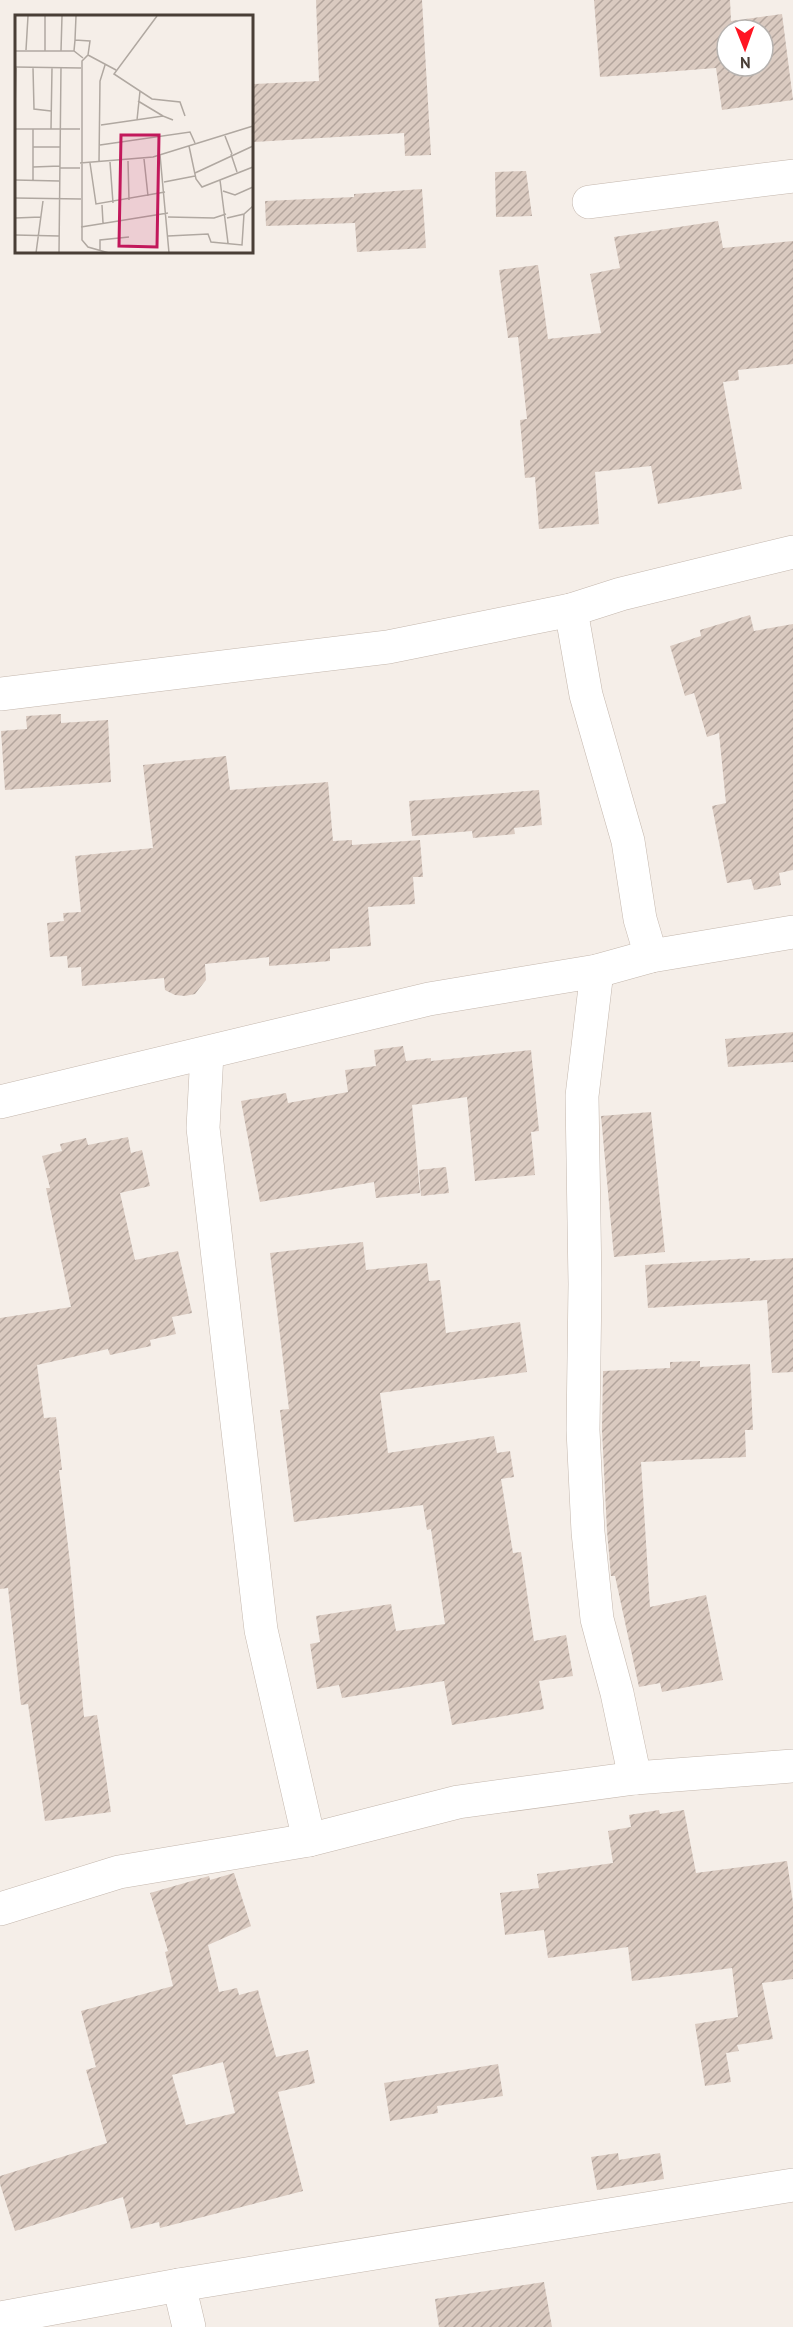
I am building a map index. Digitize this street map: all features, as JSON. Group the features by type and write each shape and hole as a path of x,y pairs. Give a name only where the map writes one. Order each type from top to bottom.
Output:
{"street":[{"path":"589,202 793,176"},
{"path":"0,694 388,647 571,610 621,594 793,552"},
{"path":"571,610 586,695 628,841 640,919 651,956"},
{"path":"0,1102 429,999 597,970 651,956 793,932"},
{"path":"597,970 582,1096 585,1284 583,1442 588,1532 597,1619 634,1778"},
{"path":"207,1053 203,1128 261,1630 309,1840"},
{"path":"0,1909 120,1872 309,1840 458,1802 634,1778 793,1766"},
{"path":"0,2318 179,2285 793,2185"},
{"path":"179,2285 189,2327"}],"building":[{"path":"316,0 422,0 431,155 405,156 404,133 254,142 254,84 319,81"},
{"path":"594,0 730,0 731,18 715,18 715,68 600,77"},
{"path":"782,14 793,100 722,110 717,78 775,78 775,18 753,18"},
{"path":"526,171 532,216 496,217 495,172"},
{"path":"422,189 426,248 357,252 355,223 266,226 265,201 354,197 354,194"},
{"path":"718,221 723,248 793,241 793,364 738,370 739,380 723,382 742,489 658,504 651,466 595,472 599,524 539,529 535,477 525,478 520,420 527,419 518,337 508,338 499,270 538,265 548,339 601,333 590,274 620,268 614,237"},
{"path":"750,615 754,631 793,624 793,870 779,873 781,885 754,890 751,879 727,883 712,806 726,803 719,733 707,737 694,693 685,696 670,646 701,636 700,630"},
{"path":"61,714 61,723 108,720 111,782 5,790 1,731 27,729 26,716"},
{"path":"226,756 230,790 328,782 333,841 352,840 352,845 420,840 423,877 413,877 415,904 368,907 371,946 330,949 330,961 269,966 269,957 205,964 206,980 195,994 185,996 175,995 165,990 164,978 82,986 81,967 68,968 67,956 50,957 47,923 64,921 63,913 81,912 75,856 153,848 143,765"},
{"path":"539,790 542,825 514,828 515,834 473,838 472,831 412,836 409,801"},
{"path":"793,1032 793,1062 728,1067 725,1039"},
{"path":"403,1046 406,1061 431,1058 431,1061 531,1050 539,1131 531,1132 535,1175 475,1181 467,1097 412,1105 420,1193 376,1198 374,1182 260,1202 241,1101 286,1093 288,1103 348,1092 345,1070 376,1066 374,1050"},
{"path":"651,1112 665,1252 614,1257 601,1116"},
{"path":"128,1137 131,1153 142,1150 150,1186 120,1193 135,1260 178,1251 192,1313 172,1317 176,1334 150,1340 151,1346 110,1355 108,1349 37,1365 44,1418 56,1417 62,1470 59,1470 84,1717 97,1715 111,1812 45,1821 28,1704 21,1705 8,1588 0,1589 0,1318 71,1307 46,1188 50,1188 42,1156 62,1151 60,1144 86,1138 88,1145"},
{"path":"446,1167 449,1193 421,1196 419,1170"},
{"path":"363,1242 366,1270 427,1263 429,1281 440,1280 446,1333 520,1322 527,1372 380,1393 388,1453 494,1436 497,1453 510,1451 514,1477 501,1479 513,1553 521,1552 534,1641 566,1635 573,1676 539,1681 544,1709 452,1725 444,1681 342,1698 339,1685 317,1689 310,1644 320,1642 316,1616 391,1604 396,1631 445,1624 431,1529 427,1530 423,1505 294,1522 280,1410 289,1409 270,1253"},
{"path":"750,1258 750,1261 793,1258 793,1372 772,1373 767,1300 648,1308 645,1265"},
{"path":"700,1361 700,1367 750,1364 753,1430 745,1430 746,1457 641,1462 650,1607 706,1595 723,1680 662,1692 660,1683 639,1687 615,1576 611,1576 602,1430 603,1371 670,1368 670,1362"},
{"path":"659,1810 660,1814 684,1810 696,1873 787,1861 793,1903 793,1979 762,1983 773,2039 737,2045 739,2051 726,2053 731,2082 705,2086 695,2024 738,2017 732,1968 632,1981 628,1947 548,1958 544,1930 505,1935 500,1893 539,1888 537,1874 613,1863 608,1831 631,1827 629,1815"},
{"path":"234,1873 251,1926 208,1945 219,1992 237,1988 239,1995 258,1990 276,2057 308,2050 315,2083 278,2092 303,2191 160,2228 159,2222 131,2229 123,2197 15,2231 0,2184 0,2176 107,2143 86,2070 96,2067 81,2011 173,1986 165,1952 168,1951 150,1893 209,1876 210,1880","holes":["223,2062 235,2113 186,2125 172,2075"]},
{"path":"498,2064 503,2096 437,2106 438,2113 390,2121 384,2083"},
{"path":"618,2153 619,2160 660,2153 664,2179 597,2190 591,2157"},
{"path":"544,2282 552,2327 439,2327 435,2299"}]}
